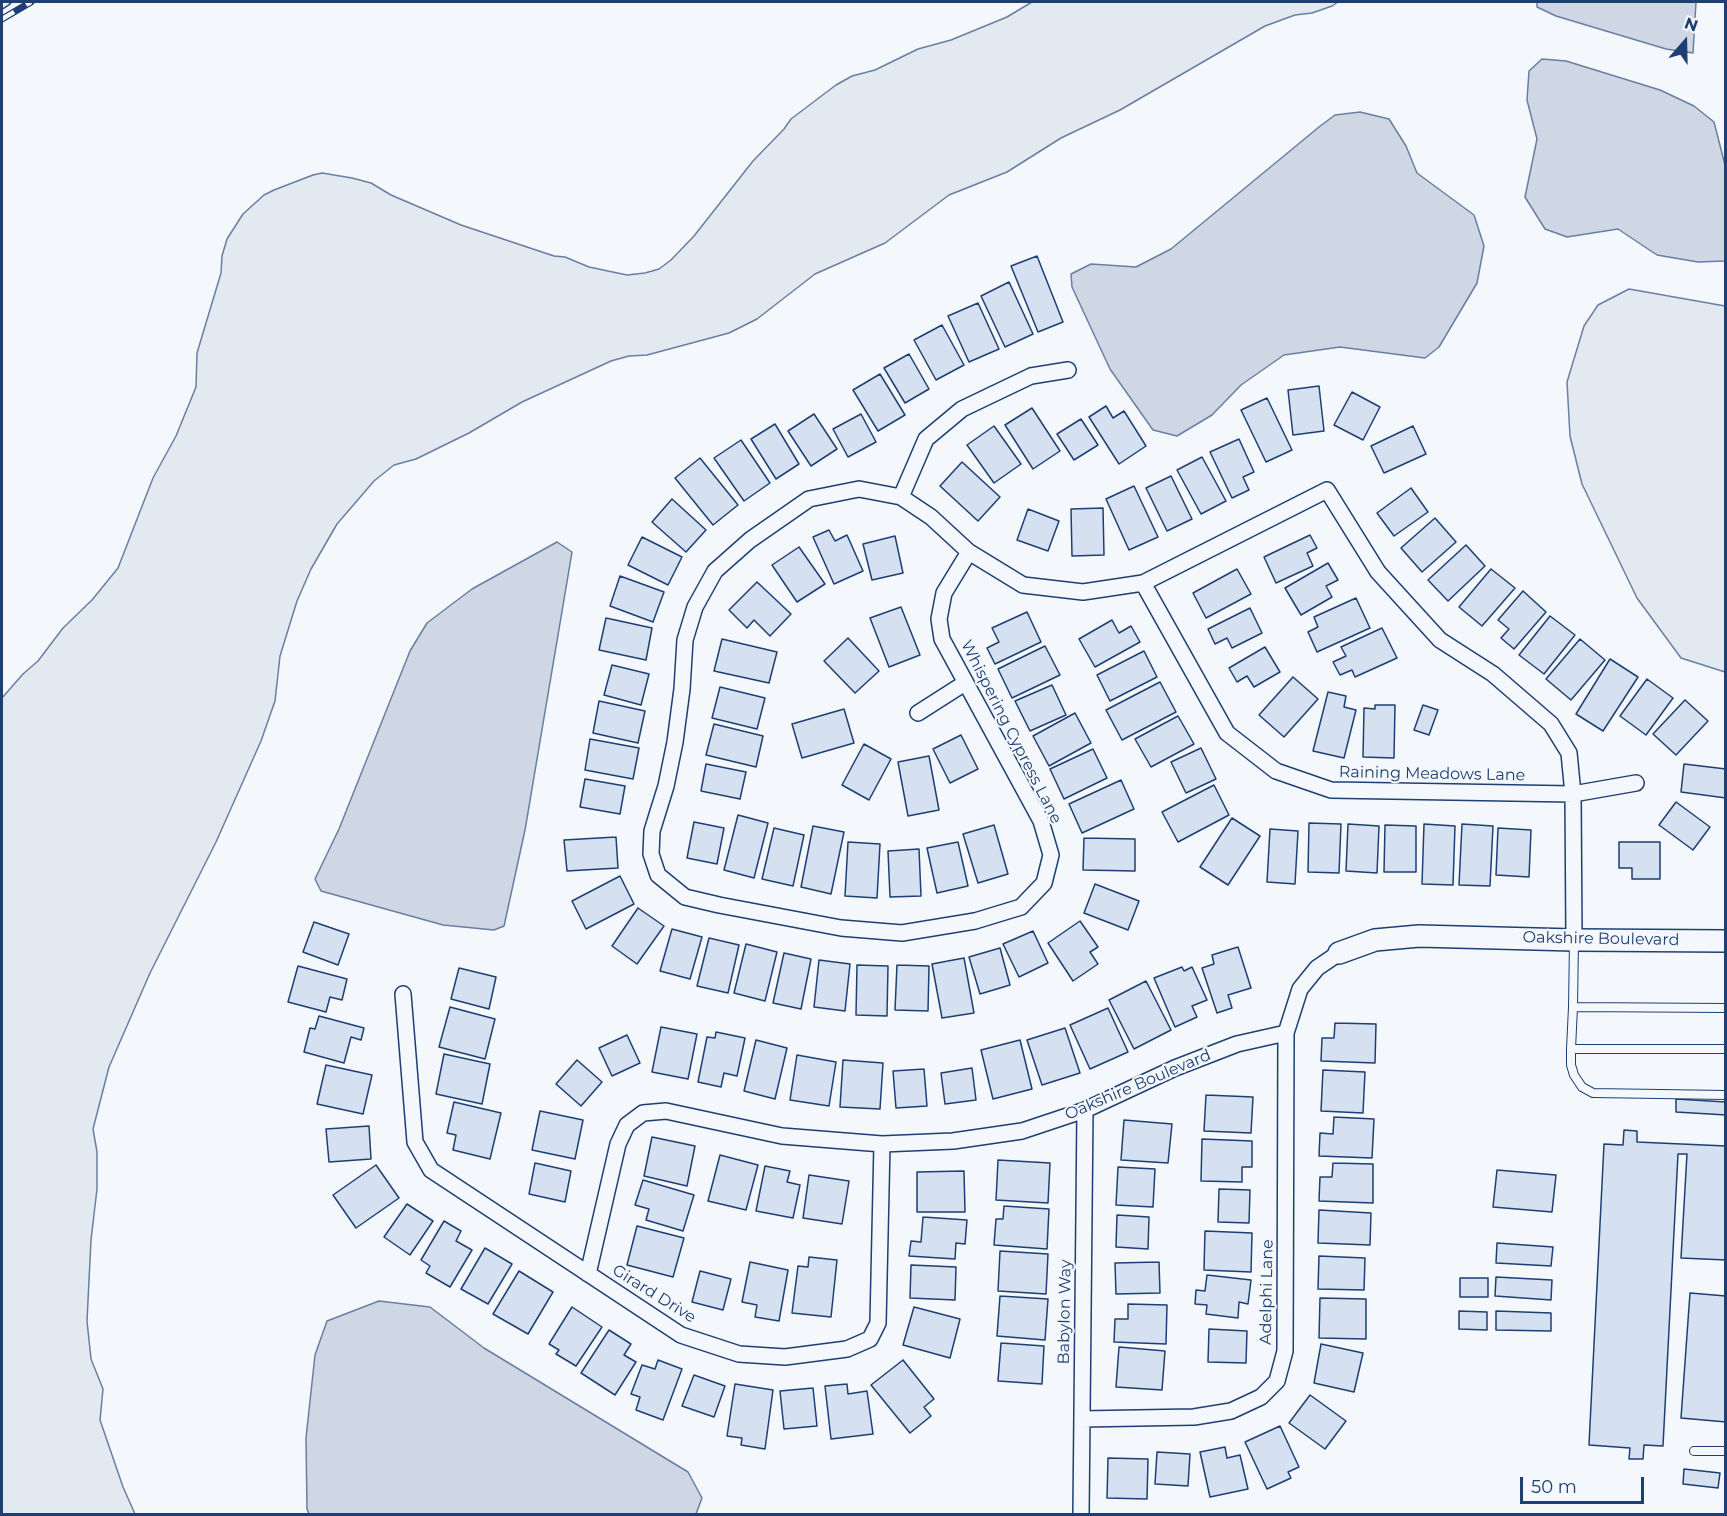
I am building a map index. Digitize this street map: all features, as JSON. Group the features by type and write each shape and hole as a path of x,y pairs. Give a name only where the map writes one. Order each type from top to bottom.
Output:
{"street":[{"path":"901,497 926,439 962,409 1031,376 1068,370"},
{"name":"Whispering Cypress Lane","path":"969,552 944,593 939,619 942,639 1041,821 1051,855 1044,883 1021,907 975,921 902,933 840,928 685,897 658,875 651,854 652,831 666,786 675,742 685,640 695,607 715,571 750,540 809,500 859,489 901,497 931,517 969,552 1023,585 1083,592 1143,583 1327,490 1378,572 1440,640 1493,674 1551,724 1569,753 1573,794 1574,940"},
{"name":"Raining Meadows Lane","path":"1143,583 1227,733 1276,771 1331,790 1573,794 1636,783"},
{"path":"918,712 965,683"},
{"name":"Oakshire Boulevard","path":"588,1274 618,1144 627,1125 643,1113 666,1112 782,1136 882,1144 953,1141 1022,1131 1085,1110 1175,1068 1226,1048 1287,1033 1300,989 1317,968 1339,953 1375,940 1419,936 1725,941"},
{"name":"Girard Drive","path":"403,994 415,1142 431,1170 681,1335 739,1354 785,1357 847,1349 870,1339 878,1323 882,1144"},
{"name":"Adelphi Lane","path":"1082,1419 1194,1417 1231,1411 1261,1397 1277,1381 1285,1351 1287,1033"},
{"name":"Babylon Way","path":"1081,1515 1085,1110"}],"lane":[{"path":"1574,940 1571,1065 1582,1087 1593,1093 1725,1095"},
{"path":"1573,1007 1725,1008"},
{"path":"1571,1049 1725,1049"},
{"path":"1694,1451 1725,1451"}],"shaded area":[{"path":"1032,2 1338,2 1312,13 1295,15 1265,26 1120,110 1061,138 1007,172 949,195 885,243 815,274 757,319 729,333 647,355 629,356 611,361 522,402 469,433 416,459 394,465 374,481 337,524 311,569 297,601 280,656 275,701 261,741 216,842 150,973 109,1067 93,1129 97,1152 97,1189 91,1240 87,1321 91,1359 103,1389 100,1420 123,1487 135,1514 2,1514 2,698 38,661 63,628 92,600 118,568 153,478 176,436 196,387 197,353 221,273 222,256 227,239 243,214 264,195 322,173 371,183 391,195 461,225 554,256 565,257 589,267 627,275 645,273 659,269 671,260 694,236 753,161 791,119 836,85 852,76 875,70 918,49 951,40 1007,17"},
{"path":"1537,2 1696,2 1693,53 1666,49 1556,16 1537,7"},
{"path":"1542,59 1566,61 1660,90 1694,106 1714,122 1725,165 1725,261 1698,262 1657,255 1618,229 1567,237 1545,229 1525,197 1537,139 1527,100 1529,71"},
{"path":"1360,112 1389,119 1406,146 1417,173 1474,215 1484,246 1477,283 1439,347 1425,358 1340,347 1284,355 1241,385 1212,415 1177,436 1153,430 1110,369 1072,287 1071,274 1091,264 1136,267 1171,249 1335,115"},
{"path":"1629,289 1725,306 1725,672 1681,658 1637,598 1582,484 1570,436 1567,382 1584,326 1598,305"},
{"path":"557,542 572,552 525,830 504,926 494,930 443,925 321,891 315,879 339,829 410,651 427,623 472,589"},
{"path":"379,1301 430,1307 484,1348 688,1472 702,1498 696,1514 309,1514 307,1509 306,1438 315,1355 327,1321"}],"building":[{"path":"1037,256 1063,322 1038,332 1011,266"},
{"path":"1009,282 1033,334 1005,347 981,296"},
{"path":"978,303 999,349 969,362 948,316"},
{"path":"942,325 964,365 936,380 914,340"},
{"path":"909,354 929,389 905,403 884,368"},
{"path":"880,374 905,415 878,431 853,390"},
{"path":"1319,386 1324,431 1293,435 1288,390"},
{"path":"1352,392 1380,407 1363,440 1334,425"},
{"path":"1267,398 1292,450 1266,462 1241,410"},
{"path":"1106,406 1113,418 1124,411 1146,446 1119,464 1089,417"},
{"path":"1032,408 1060,451 1033,469 1005,425"},
{"path":"814,414 837,449 811,466 788,431"},
{"path":"861,414 876,442 848,457 833,429"},
{"path":"1081,419 1098,445 1074,460 1057,434"},
{"path":"775,424 799,464 776,479 751,439"},
{"path":"994,426 1021,464 994,483 967,445"},
{"path":"1413,426 1426,454 1384,473 1371,446"},
{"path":"1239,439 1254,472 1243,477 1249,490 1232,498 1210,452"},
{"path":"741,440 770,483 744,501 714,458"},
{"path":"1202,457 1226,501 1201,514 1177,470"},
{"path":"700,458 738,505 713,525 675,478"},
{"path":"962,462 1000,497 978,521 940,486"},
{"path":"1171,476 1192,519 1167,531 1146,488"},
{"path":"1134,486 1158,537 1129,550 1106,499"},
{"path":"1411,488 1428,512 1394,536 1377,513"},
{"path":"672,499 706,530 686,552 652,522"},
{"path":"1103,508 1104,555 1072,556 1071,509"},
{"path":"1028,509 1059,521 1048,551 1017,540"},
{"path":"1435,518 1456,542 1422,572 1401,548"},
{"path":"829,530 835,541 847,535 863,571 834,584 813,537"},
{"path":"1310,535 1317,548 1307,553 1313,566 1276,583 1264,557"},
{"path":"895,536 903,573 872,580 863,544"},
{"path":"642,537 682,557 668,585 628,565"},
{"path":"1466,545 1485,566 1448,601 1428,580"},
{"path":"799,547 825,584 797,602 772,565"},
{"path":"1328,563 1338,580 1326,586 1332,597 1301,615 1285,588"},
{"path":"1237,569 1251,594 1206,618 1193,593"},
{"path":"1491,569 1515,588 1482,626 1459,607"},
{"path":"620,576 664,592 653,622 610,606"},
{"path":"757,582 791,614 770,636 754,620 747,628 729,610"},
{"path":"1523,591 1546,612 1514,649 1501,638 1509,629 1498,620"},
{"path":"1356,598 1370,628 1317,652 1308,632 1318,627 1314,617"},
{"path":"901,607 920,655 889,667 870,618"},
{"path":"1250,608 1262,633 1232,648 1227,638 1215,644 1208,629"},
{"path":"1027,612 1041,642 995,664 987,648 999,642 992,628"},
{"path":"1550,616 1575,635 1544,674 1519,655"},
{"path":"606,618 652,628 646,660 599,650"},
{"path":"1112,620 1119,633 1131,626 1140,642 1095,667 1079,639"},
{"path":"1382,628 1397,658 1355,677 1352,670 1340,675 1333,662 1346,656 1341,647"},
{"path":"848,638 879,671 855,693 824,661"},
{"path":"722,639 777,652 769,683 714,671"},
{"path":"1580,639 1605,660 1571,700 1546,679"},
{"path":"1045,646 1060,675 1012,698 998,669"},
{"path":"1265,647 1280,672 1254,687 1247,676 1237,682 1229,668"},
{"path":"1144,651 1157,677 1110,701 1097,675"},
{"path":"1610,659 1638,677 1603,731 1576,714"},
{"path":"612,665 649,674 641,705 604,695"},
{"path":"1293,677 1318,699 1284,737 1259,715"},
{"path":"1647,679 1673,698 1646,735 1620,716"},
{"path":"1160,682 1176,712 1122,740 1106,710"},
{"path":"1052,685 1066,715 1030,731 1015,701"},
{"path":"720,687 765,698 757,729 712,718"},
{"path":"1328,692 1346,696 1344,707 1356,710 1344,758 1313,751"},
{"path":"1685,700 1708,721 1676,755 1653,734"},
{"path":"599,701 645,711 638,743 593,733"},
{"path":"1375,705 1395,705 1394,758 1363,757 1364,708 1375,709"},
{"path":"1423,705 1438,710 1429,735 1414,730"},
{"path":"844,709 854,743 802,758 792,724"},
{"path":"1075,713 1091,743 1049,766 1033,736"},
{"path":"1178,716 1194,744 1151,767 1135,739"},
{"path":"714,724 763,736 756,767 706,755"},
{"path":"961,735 978,769 950,783 933,749"},
{"path":"590,739 639,748 633,779 585,770"},
{"path":"864,744 891,759 869,800 842,785"},
{"path":"1201,748 1216,779 1186,793 1171,762"},
{"path":"1093,749 1107,778 1064,799 1050,769"},
{"path":"929,756 939,810 908,816 898,762"},
{"path":"706,764 746,772 740,799 701,791"},
{"path":"1684,764 1726,769 1726,798 1681,792"},
{"path":"585,779 625,786 620,814 580,807"},
{"path":"1121,780 1134,809 1082,833 1069,804"},
{"path":"1214,785 1229,815 1178,842 1162,812"},
{"path":"1676,802 1710,827 1693,850 1659,825"},
{"path":"738,815 768,823 754,878 724,870"},
{"path":"1232,818 1260,836 1228,885 1200,867"},
{"path":"694,822 724,828 717,864 687,858"},
{"path":"1309,823 1341,824 1339,873 1308,872"},
{"path":"1348,824 1379,826 1377,873 1346,871"},
{"path":"1424,824 1455,826 1453,885 1422,884"},
{"path":"1462,824 1493,826 1490,886 1459,885"},
{"path":"994,825 1008,874 978,883 963,834"},
{"path":"1385,825 1416,826 1416,872 1384,872"},
{"path":"813,826 844,832 831,894 801,887"},
{"path":"774,828 804,835 793,886 762,879"},
{"path":"1498,828 1531,830 1529,877 1496,875"},
{"path":"1270,829 1298,831 1295,884 1267,882"},
{"path":"616,837 618,868 567,871 564,840"},
{"path":"1084,838 1135,839 1135,871 1083,870"},
{"path":"848,842 880,844 877,898 845,896"},
{"path":"958,842 968,886 937,893 927,848"},
{"path":"1619,842 1660,842 1660,879 1632,879 1632,868 1619,868"},
{"path":"919,849 921,896 890,897 888,851"},
{"path":"620,876 634,904 586,929 572,901"},
{"path":"1095,884 1139,901 1128,930 1084,913"},
{"path":"638,908 664,926 637,964 612,946"},
{"path":"1080,921 1098,947 1090,952 1098,964 1073,981 1048,943"},
{"path":"314,922 349,934 338,965 303,952"},
{"path":"672,929 702,937 690,979 660,971"},
{"path":"1033,931 1048,963 1019,977 1003,944"},
{"path":"709,938 739,945 728,993 697,986"},
{"path":"746,944 777,952 765,1001 734,993"},
{"path":"1238,947 1251,988 1228,995 1232,1008 1217,1013 1202,968 1214,964 1212,955"},
{"path":"1000,948 1010,985 980,994 969,957"},
{"path":"784,953 811,959 801,1009 773,1003"},
{"path":"964,958 974,1013 942,1018 932,964"},
{"path":"819,960 850,964 845,1011 814,1007"},
{"path":"857,965 888,966 887,1016 856,1015"},
{"path":"897,965 929,966 928,1011 895,1010"},
{"path":"298,966 347,979 342,1000 330,997 326,1012 288,1002"},
{"path":"1182,967 1184,971 1192,967 1207,1000 1192,1006 1197,1017 1175,1027 1154,978"},
{"path":"459,968 496,977 489,1009 451,999"},
{"path":"1146,981 1171,1030 1134,1049 1109,1000"},
{"path":"450,1007 495,1019 485,1059 439,1047"},
{"path":"1108,1008 1128,1052 1090,1069 1070,1025"},
{"path":"319,1016 364,1028 361,1040 351,1037 344,1063 304,1052 310,1028 315,1029"},
{"path":"1335,1023 1376,1024 1375,1063 1321,1061 1322,1038 1334,1038"},
{"path":"661,1027 697,1034 688,1079 652,1072"},
{"path":"1065,1028 1080,1073 1042,1085 1027,1040"},
{"path":"716,1032 745,1038 737,1076 724,1073 721,1087 698,1082 707,1037 715,1038"},
{"path":"627,1035 640,1063 612,1076 599,1048"},
{"path":"756,1040 787,1048 775,1099 744,1091"},
{"path":"1020,1040 1032,1089 993,1099 981,1050"},
{"path":"444,1054 490,1064 482,1104 436,1094"},
{"path":"797,1055 836,1062 829,1106 790,1100"},
{"path":"577,1060 602,1082 581,1106 556,1084"},
{"path":"843,1060 883,1063 880,1109 840,1107"},
{"path":"326,1065 372,1075 363,1114 317,1104"},
{"path":"972,1068 976,1100 945,1104 941,1073"},
{"path":"924,1069 927,1106 896,1108 893,1071"},
{"path":"1323,1070 1365,1072 1363,1113 1321,1111"},
{"path":"1206,1095 1253,1097 1251,1133 1204,1131"},
{"path":"1676,1099 1726,1102 1726,1115 1676,1112"},
{"path":"454,1102 501,1113 490,1159 453,1150 456,1135 447,1133"},
{"path":"540,1111 583,1120 575,1159 532,1150"},
{"path":"1334,1117 1374,1119 1372,1158 1319,1156 1320,1133 1333,1134"},
{"path":"1124,1120 1172,1124 1168,1163 1121,1160"},
{"path":"369,1126 371,1159 329,1162 326,1129"},
{"path":"1624,1130 1637,1131 1637,1142 1726,1146 1726,1260 1681,1258 1687,1154 1678,1154 1663,1446 1644,1445 1643,1459 1629,1459 1630,1448 1589,1445 1604,1144 1623,1145"},
{"path":"652,1137 695,1146 687,1186 644,1176"},
{"path":"1202,1139 1252,1141 1252,1167 1242,1167 1242,1182 1201,1181"},
{"path":"720,1155 758,1165 746,1210 708,1201"},
{"path":"998,1160 1050,1163 1048,1203 996,1200"},
{"path":"535,1163 571,1171 565,1202 529,1194"},
{"path":"1333,1163 1373,1164 1373,1203 1319,1201 1320,1177 1332,1177"},
{"path":"376,1165 399,1198 356,1228 333,1195"},
{"path":"765,1166 790,1171 787,1182 800,1185 793,1218 756,1211"},
{"path":"1118,1167 1155,1169 1153,1207 1116,1205"},
{"path":"1497,1170 1556,1175 1552,1212 1493,1207"},
{"path":"964,1171 965,1212 917,1212 917,1172"},
{"path":"809,1175 849,1181 842,1224 803,1218"},
{"path":"643,1180 694,1195 683,1231 646,1220 649,1209 635,1205"},
{"path":"1219,1189 1250,1190 1249,1223 1218,1222"},
{"path":"407,1204 433,1221 410,1255 384,1237"},
{"path":"1004,1206 1049,1209 1047,1249 994,1245 996,1219 1003,1219"},
{"path":"1319,1210 1371,1213 1370,1245 1318,1243"},
{"path":"1117,1215 1149,1217 1148,1249 1116,1247"},
{"path":"923,1217 967,1220 965,1244 956,1243 955,1259 909,1256 911,1241 921,1242"},
{"path":"444,1221 461,1231 456,1241 472,1250 450,1287 426,1273 430,1266 421,1260"},
{"path":"637,1226 684,1238 673,1277 627,1265"},
{"path":"1205,1231 1252,1233 1251,1272 1204,1270"},
{"path":"1497,1243 1553,1247 1551,1266 1496,1263"},
{"path":"485,1248 512,1264 488,1304 461,1289"},
{"path":"1000,1251 1048,1254 1046,1294 998,1291"},
{"path":"1319,1256 1365,1258 1364,1290 1318,1289"},
{"path":"809,1257 837,1260 831,1317 792,1313 798,1266 808,1267"},
{"path":"750,1262 788,1270 779,1321 755,1317 757,1305 742,1302"},
{"path":"1159,1262 1160,1293 1116,1294 1115,1263"},
{"path":"911,1265 956,1267 955,1300 910,1298"},
{"path":"519,1271 553,1292 528,1334 493,1314"},
{"path":"700,1271 731,1279 723,1310 692,1302"},
{"path":"1207,1275 1251,1280 1248,1304 1239,1302 1238,1318 1206,1314 1207,1305 1195,1304 1196,1290 1205,1291"},
{"path":"1496,1277 1552,1280 1551,1300 1495,1296"},
{"path":"1460,1278 1488,1278 1488,1297 1460,1297"},
{"path":"1690,1293 1726,1296 1726,1422 1681,1418"},
{"path":"1000,1296 1048,1299 1045,1340 997,1336"},
{"path":"1320,1298 1366,1299 1366,1339 1319,1338"},
{"path":"1128,1304 1167,1305 1166,1344 1114,1342 1115,1319 1128,1319"},
{"path":"572,1307 602,1327 576,1366 556,1354 559,1350 549,1344"},
{"path":"914,1307 960,1319 950,1358 903,1345"},
{"path":"1459,1311 1487,1312 1487,1330 1459,1329"},
{"path":"1496,1311 1551,1313 1551,1331 1496,1330"},
{"path":"1209,1329 1247,1331 1246,1363 1208,1362"},
{"path":"609,1330 631,1344 624,1355 636,1362 615,1395 581,1373"},
{"path":"1001,1343 1044,1346 1042,1384 998,1381"},
{"path":"1321,1344 1363,1353 1354,1392 1314,1383"},
{"path":"1119,1347 1165,1351 1162,1390 1116,1387"},
{"path":"658,1360 682,1369 663,1420 636,1410 640,1397 631,1394 642,1365 655,1369"},
{"path":"903,1360 934,1399 924,1407 931,1416 910,1433 871,1385"},
{"path":"694,1375 725,1386 714,1417 682,1406"},
{"path":"735,1384 773,1390 765,1449 741,1445 742,1438 727,1436"},
{"path":"847,1384 848,1394 867,1391 873,1434 831,1439 825,1386"},
{"path":"813,1388 817,1426 784,1429 780,1391"},
{"path":"1310,1395 1346,1421 1325,1449 1289,1423"},
{"path":"1280,1426 1299,1467 1288,1472 1291,1478 1267,1489 1245,1442"},
{"path":"1225,1447 1227,1458 1240,1455 1248,1489 1210,1497 1200,1452"},
{"path":"1157,1452 1190,1454 1188,1486 1155,1484"},
{"path":"1108,1458 1148,1459 1147,1499 1107,1498"},
{"path":"1684,1469 1720,1473 1718,1488 1683,1484"}],"railway":[{"path":"2,6 8,2"},
{"path":"2,19 31,2"}]}
